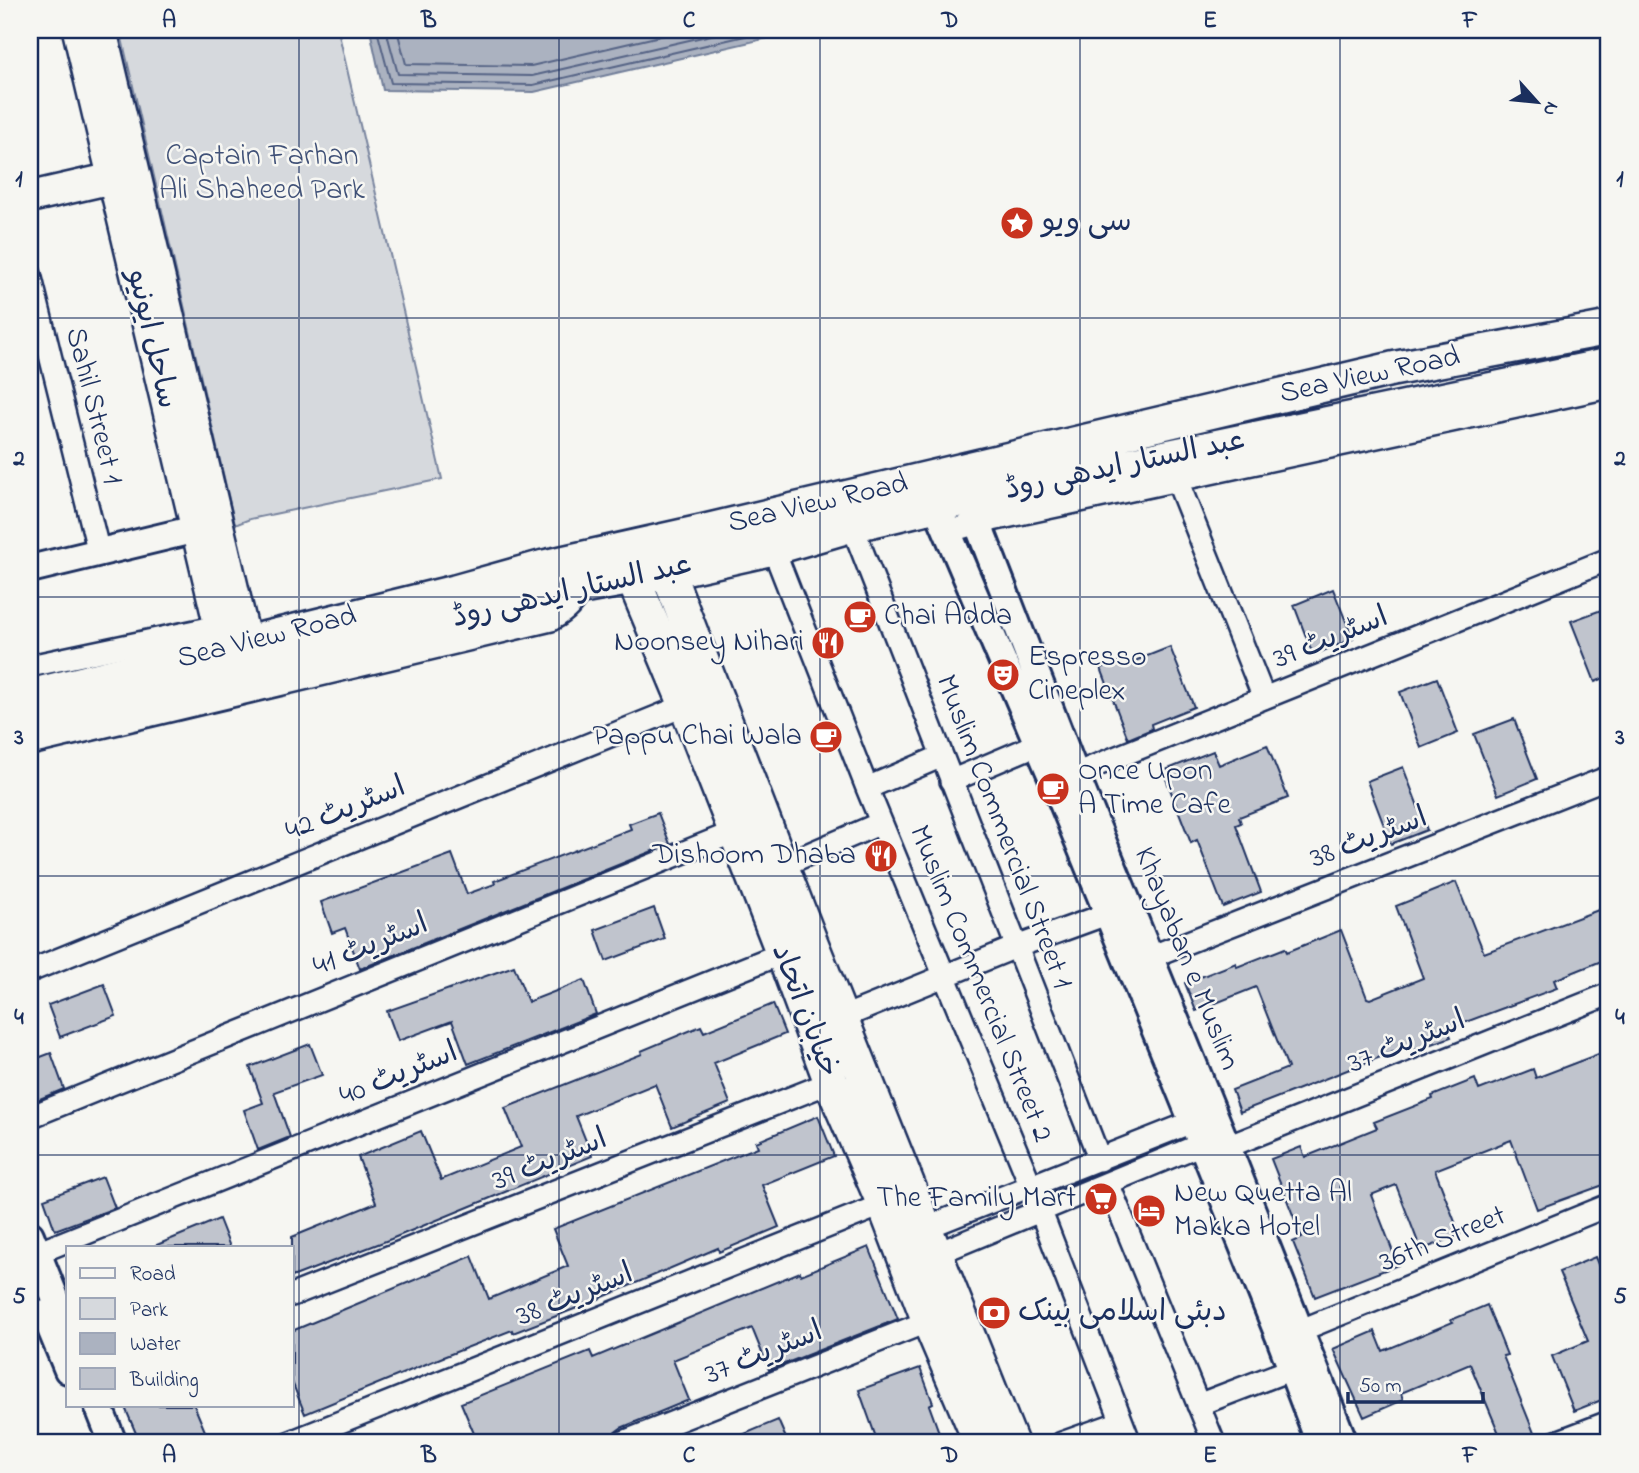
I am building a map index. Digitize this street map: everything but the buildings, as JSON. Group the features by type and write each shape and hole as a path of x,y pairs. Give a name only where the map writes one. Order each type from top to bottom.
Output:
{"main road":[{"name":"ساحل ایونیو","path":"78,30 111,169 208,526"},
{"name":"ساحل ایونیو","path":"101,30 233,635"},
{"path":"30,178 111,169"},
{"path":"30,197 111,169"},
{"name":"Sea View Road","path":"661,556 1392,369 1609,328"},
{"name":"عبد الستار ایدھی روڈ","path":"30,722 582,587 627,564 661,556 773,548 852,525 942,518 1609,365"},
{"name":"خیابان اتحاد","path":"661,556 781,866 797,948 831,1082 884,1204 917,1247"},
{"name":"Sea View Road","path":"30,696 233,635 455,592 544,567 627,564"},
{"name":"خیابان اتحاد","path":"627,564 686,705 734,832 797,948 841,1018 917,1247 929,1321 981,1443"},
{"path":"917,1247 1011,1443"}],"street":[{"name":"Sahil Street 1","path":"30,274 99,553"},
{"path":"973,511 1177,480 1609,387"},
{"path":"1177,480 1264,698"},
{"name":"Khayaban e Muslim","path":"973,511 1075,774 1150,957 1161,1015 1207,1137"},
{"name":"Khayaban e Muslim","path":"942,518 1107,914 1161,1015 1207,1137 1248,1230 1299,1331 1336,1443"},
{"name":"Muslim Commercial Street 1","path":"852,525 1100,1160"},
{"path":"30,569 208,526"},
{"name":"Muslim Commercial Street 2","path":"773,548 881,823 1031,1186 1130,1443"},
{"name":"اسٹریٹ 39","path":"1075,774 1609,559"},
{"path":"30,744 551,620 565,612 582,587"},
{"path":"30,666 233,635"},
{"name":"اسٹریٹ 42","path":"30,971 686,705"},
{"path":"951,781 1038,744"},
{"path":"867,788 942,756"},
{"name":"اسٹریٹ 38","path":"1150,957 1609,777"},
{"path":"781,866 881,823"},
{"name":"اسٹریٹ 41","path":"30,1117 734,832"},
{"path":"841,1018 1016,947 1107,914"},
{"name":"اسٹریٹ 40","path":"32,1255 797,948"},
{"name":"اسٹریٹ 37","path":"917,1247 1040,1210 1108,1183 1207,1137 1609,994"},
{"name":"اسٹریٹ 39","path":"294,1294 831,1082"},
{"name":"اسٹریٹ 37","path":"917,1247 1031,1186 1100,1160 1207,1137"},
{"path":"1108,1183 1214,1443"},
{"name":"اسٹریٹ 38","path":"288,1443 884,1204"},
{"name":"36th Street","path":"1299,1331 1609,1205"},
{"name":"Khayaban e Muslim","path":"1248,1230 1292,1369 1336,1443"},
{"path":"32,1255 48,1324 66,1365"},
{"name":"اسٹریٹ 37","path":"621,1443 929,1321"},
{"path":"1198,1405 1292,1369"},
{"path":"82,1406 96,1443"},
{"path":"98,1406 113,1443"},
{"path":"1062,1443 1121,1422"},
{"path":"1554,1443 1609,1422"}],"green space":[{"name":"Captain Farhan Ali Shaheed Park","path":"120,30 338,30 442,479 250,519 235,525"}],"water":[{"path":"370,30 802,30 534,92 383,90"}],"place":[{"name":"سی ویو","path":"1017,223"},
{"name":"Chai Adda","path":"860,617"},
{"name":"Noonsey Nihari","path":"828,643"},
{"name":"Espresso Cineplex","path":"1003,675"},
{"name":"Pappu Chai Wala","path":"826,737"},
{"name":"Once Upon A Time Cafe","path":"1053,789"},
{"name":"Dishoom Dhaba","path":"881,856"},
{"name":"The Family Mart","path":"1101,1199"},
{"name":"New Quetta Al Makka Hotel","path":"1149,1211"},
{"name":"دبئی اسلامی بینک","path":"994,1313"}]}
